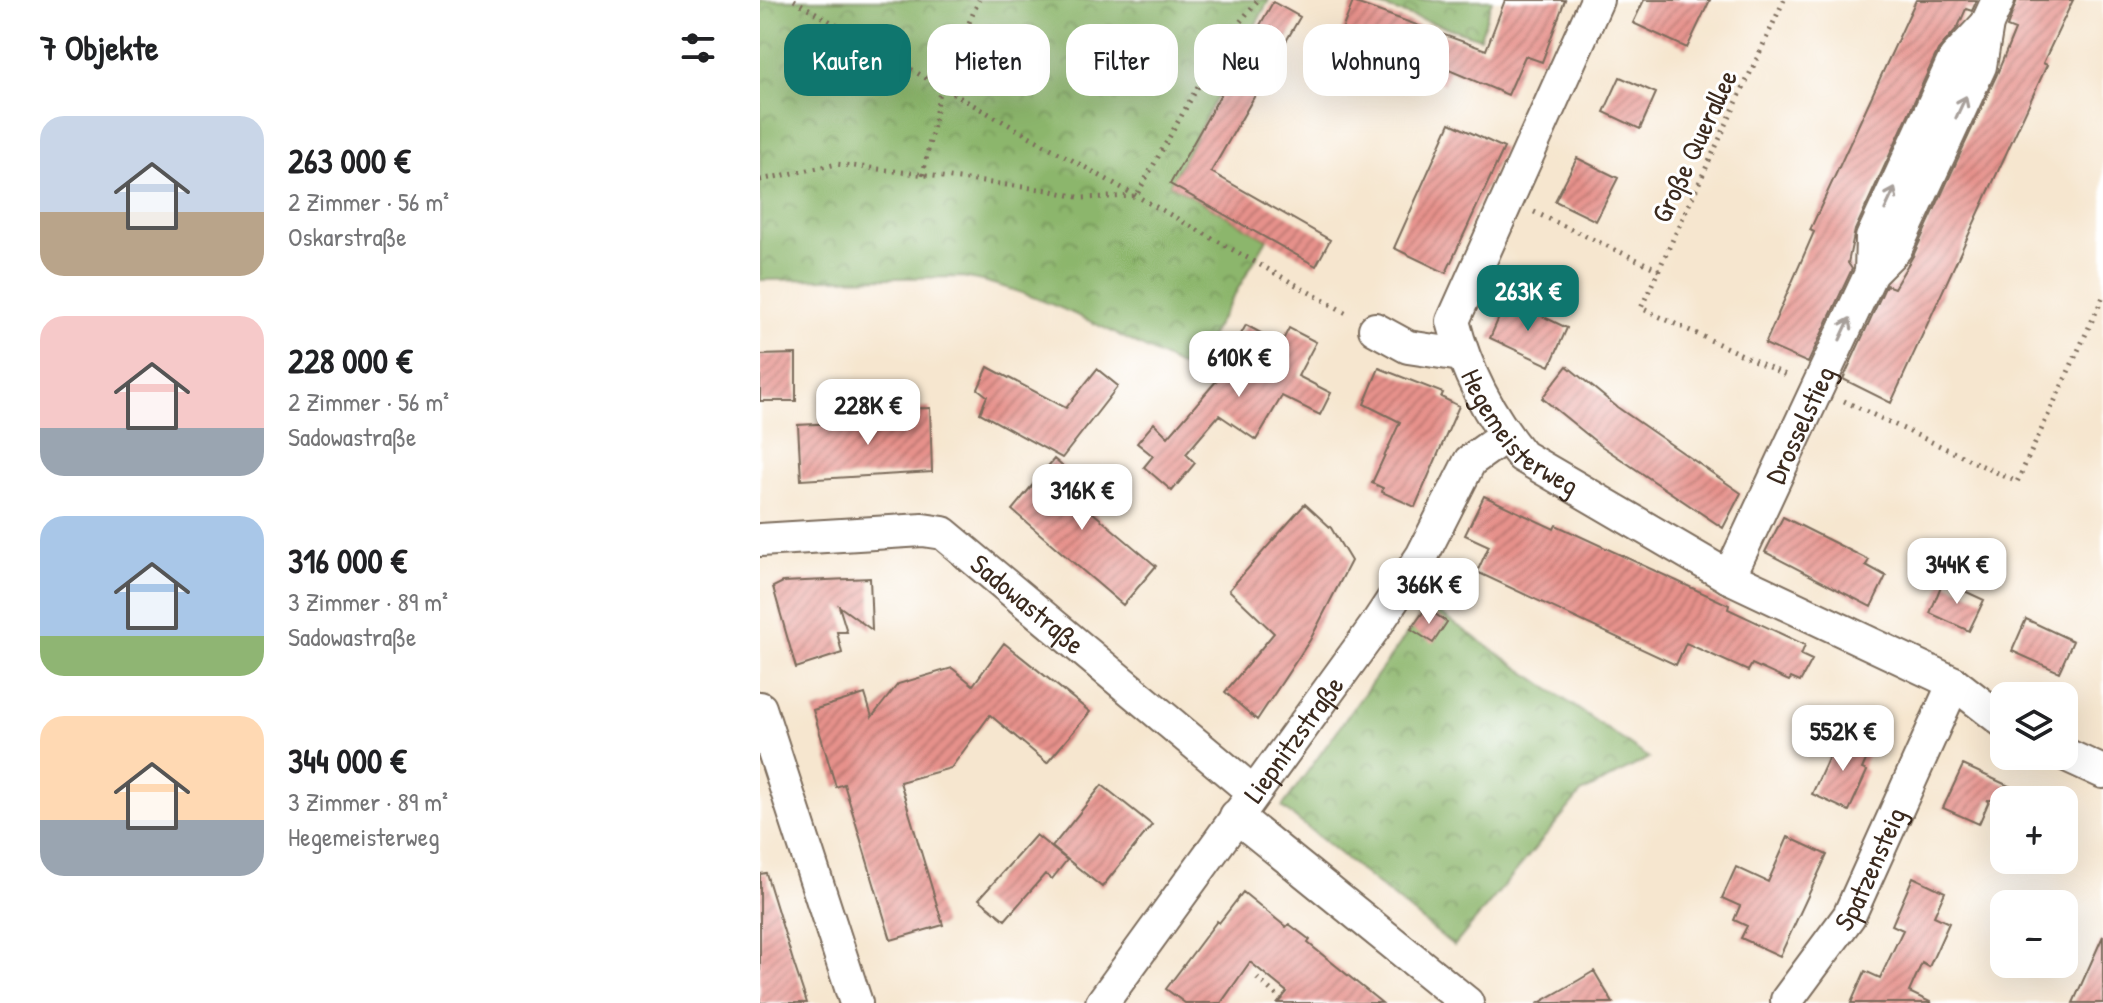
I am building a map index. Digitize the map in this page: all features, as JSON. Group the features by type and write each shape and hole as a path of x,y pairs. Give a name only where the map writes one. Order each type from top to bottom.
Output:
{"street":[{"path":"1461,355 1453,321 1597,0"},
{"name":"Drosselstieg","path":"1729,577 1871,273 1896,248 1980,66 1993,12"},
{"name":"Hegemeisterweg","path":"1375,329 1408,347 1461,355 1468,374 1505,436 1522,456 1729,577 1954,683 1990,711"},
{"name":"Liepnitzstraße","path":"1102,1003 1374,628 1422,556 1470,461 1505,436"},
{"name":"Sadowastraße","path":"760,540 923,530 943,533 1467,1003"},
{"name":"Spatzensteig","path":"1787,1000 1849,916 1954,683"},
{"path":"760,708 856,1003"},
{"path":"2078,760 2103,772"}],"path":[{"path":"794,0 927,79"},
{"path":"969,24 979,0"},
{"path":"1136,196 1222,44 1258,0"},
{"name":"Große Querallee","path":"1784,0 1641,308 1795,379"},
{"path":"923,175 939,96"},
{"path":"957,96 1375,329"},
{"path":"760,180 837,164 1082,198 1136,196"},
{"path":"1523,207 1659,270"},
{"path":"1840,399 2017,482 2103,297"},
{"path":"1257,978 1285,1003"}],"green space":[{"path":"760,0 1269,0 1256,24 1194,24 1194,96 1217,96 1170,184 1267,239 1190,371 1048,303 962,277 760,280"},
{"path":"1361,0 1492,0 1480,38 1449,28 1449,24 1436,24"},
{"path":"1428,605 1649,758 1581,793 1454,946 1282,807"}],"building":[{"path":"1505,0 1565,0 1542,62 1525,56 1508,95 1449,70 1449,37 1486,50"},
{"path":"1644,0 1710,0 1687,48 1633,23"},
{"path":"1916,0 1977,0 1972,11 1966,9 1958,27 1938,50 1855,230 1848,263 1852,269 1808,363 1765,344 1814,232 1810,230"},
{"path":"2017,0 2073,0 2043,63 2047,65 1891,403 1843,379 1886,285 1894,288 1913,256 1997,74 2015,30 2007,27"},
{"path":"1273,2 1300,17 1287,40 1287,24 1261,24"},
{"path":"1353,2 1414,24 1344,24"},
{"path":"1620,77 1656,93 1640,129 1604,112"},
{"path":"1220,96 1255,96 1211,172 1330,240 1316,266 1170,184"},
{"path":"1450,123 1504,148 1446,273 1394,248"},
{"path":"1577,158 1618,178 1596,221 1555,201"},
{"path":"1507,299 1567,328 1550,366 1490,338"},
{"path":"1246,325 1281,344 1289,328 1316,342 1298,376 1331,393 1320,415 1282,396 1256,440 1219,415 1186,454 1195,463 1172,491 1144,467 1153,456 1137,443 1154,423 1168,437 1231,364 1226,361"},
{"path":"796,354 796,401 760,401 760,355"},
{"path":"1567,366 1617,407 1741,493 1723,528 1600,445 1542,398"},
{"path":"988,367 1066,408 1097,369 1118,386 1062,458 980,413 987,396 978,389"},
{"path":"1379,368 1443,393 1441,397 1459,406 1415,507 1382,492 1383,488 1372,483 1400,422 1364,404"},
{"path":"930,408 932,472 801,480 798,425 891,420 890,409"},
{"path":"1054,459 1096,495 1086,507 1156,566 1123,605 1012,510"},
{"path":"1484,496 1554,529 1556,525 1729,605 1728,609 1805,645 1801,655 1812,660 1800,682 1791,678 1789,681 1752,664 1748,671 1686,643 1676,665 1477,572 1489,546 1465,535"},
{"path":"1305,504 1331,528 1351,561 1310,640 1257,720 1225,692 1274,633 1229,590"},
{"path":"1783,517 1869,560 1866,565 1886,576 1871,607 1765,552"},
{"path":"870,578 872,630 839,606 847,632 837,632 842,653 796,668 773,587 783,582"},
{"path":"1943,581 1984,600 1969,631 1930,613"},
{"path":"1426,608 1447,622 1433,643 1411,629"},
{"path":"2026,619 2073,641 2059,672 2012,651"},
{"path":"1004,643 1090,712 1047,763 990,715 951,768 900,782 943,925 891,940 844,784 836,787 813,710 865,694 872,717 898,684 952,668 973,685"},
{"path":"1839,735 1871,749 1862,769 1867,771 1849,811 1812,794"},
{"path":"1963,765 2009,786 1990,786 1990,800 1987,800 1979,824 1943,808"},
{"path":"1102,785 1152,825 1102,887 1052,847"},
{"path":"1036,835 1067,860 1052,879 1045,874 1005,920 979,899"},
{"path":"1788,837 1827,855 1780,956 1741,938 1747,926 1734,920 1740,906 1722,898 1736,867 1768,882"},
{"path":"766,873 807,1003 760,1003 760,874"},
{"path":"1913,877 1945,892 1934,916 1949,923 1929,967 1922,963 1909,992 1932,1003 1851,1003 1865,971 1880,978 1903,930 1892,925"},
{"path":"1243,892 1286,927 1289,924 1310,940 1308,943 1382,1003 1278,1003 1287,992 1250,962 1221,1003 1185,1003 1166,989"},
{"path":"2103,936 2103,1003 2073,1003"},
{"path":"1594,971 1613,1003 1539,1003 1579,980"}]}
